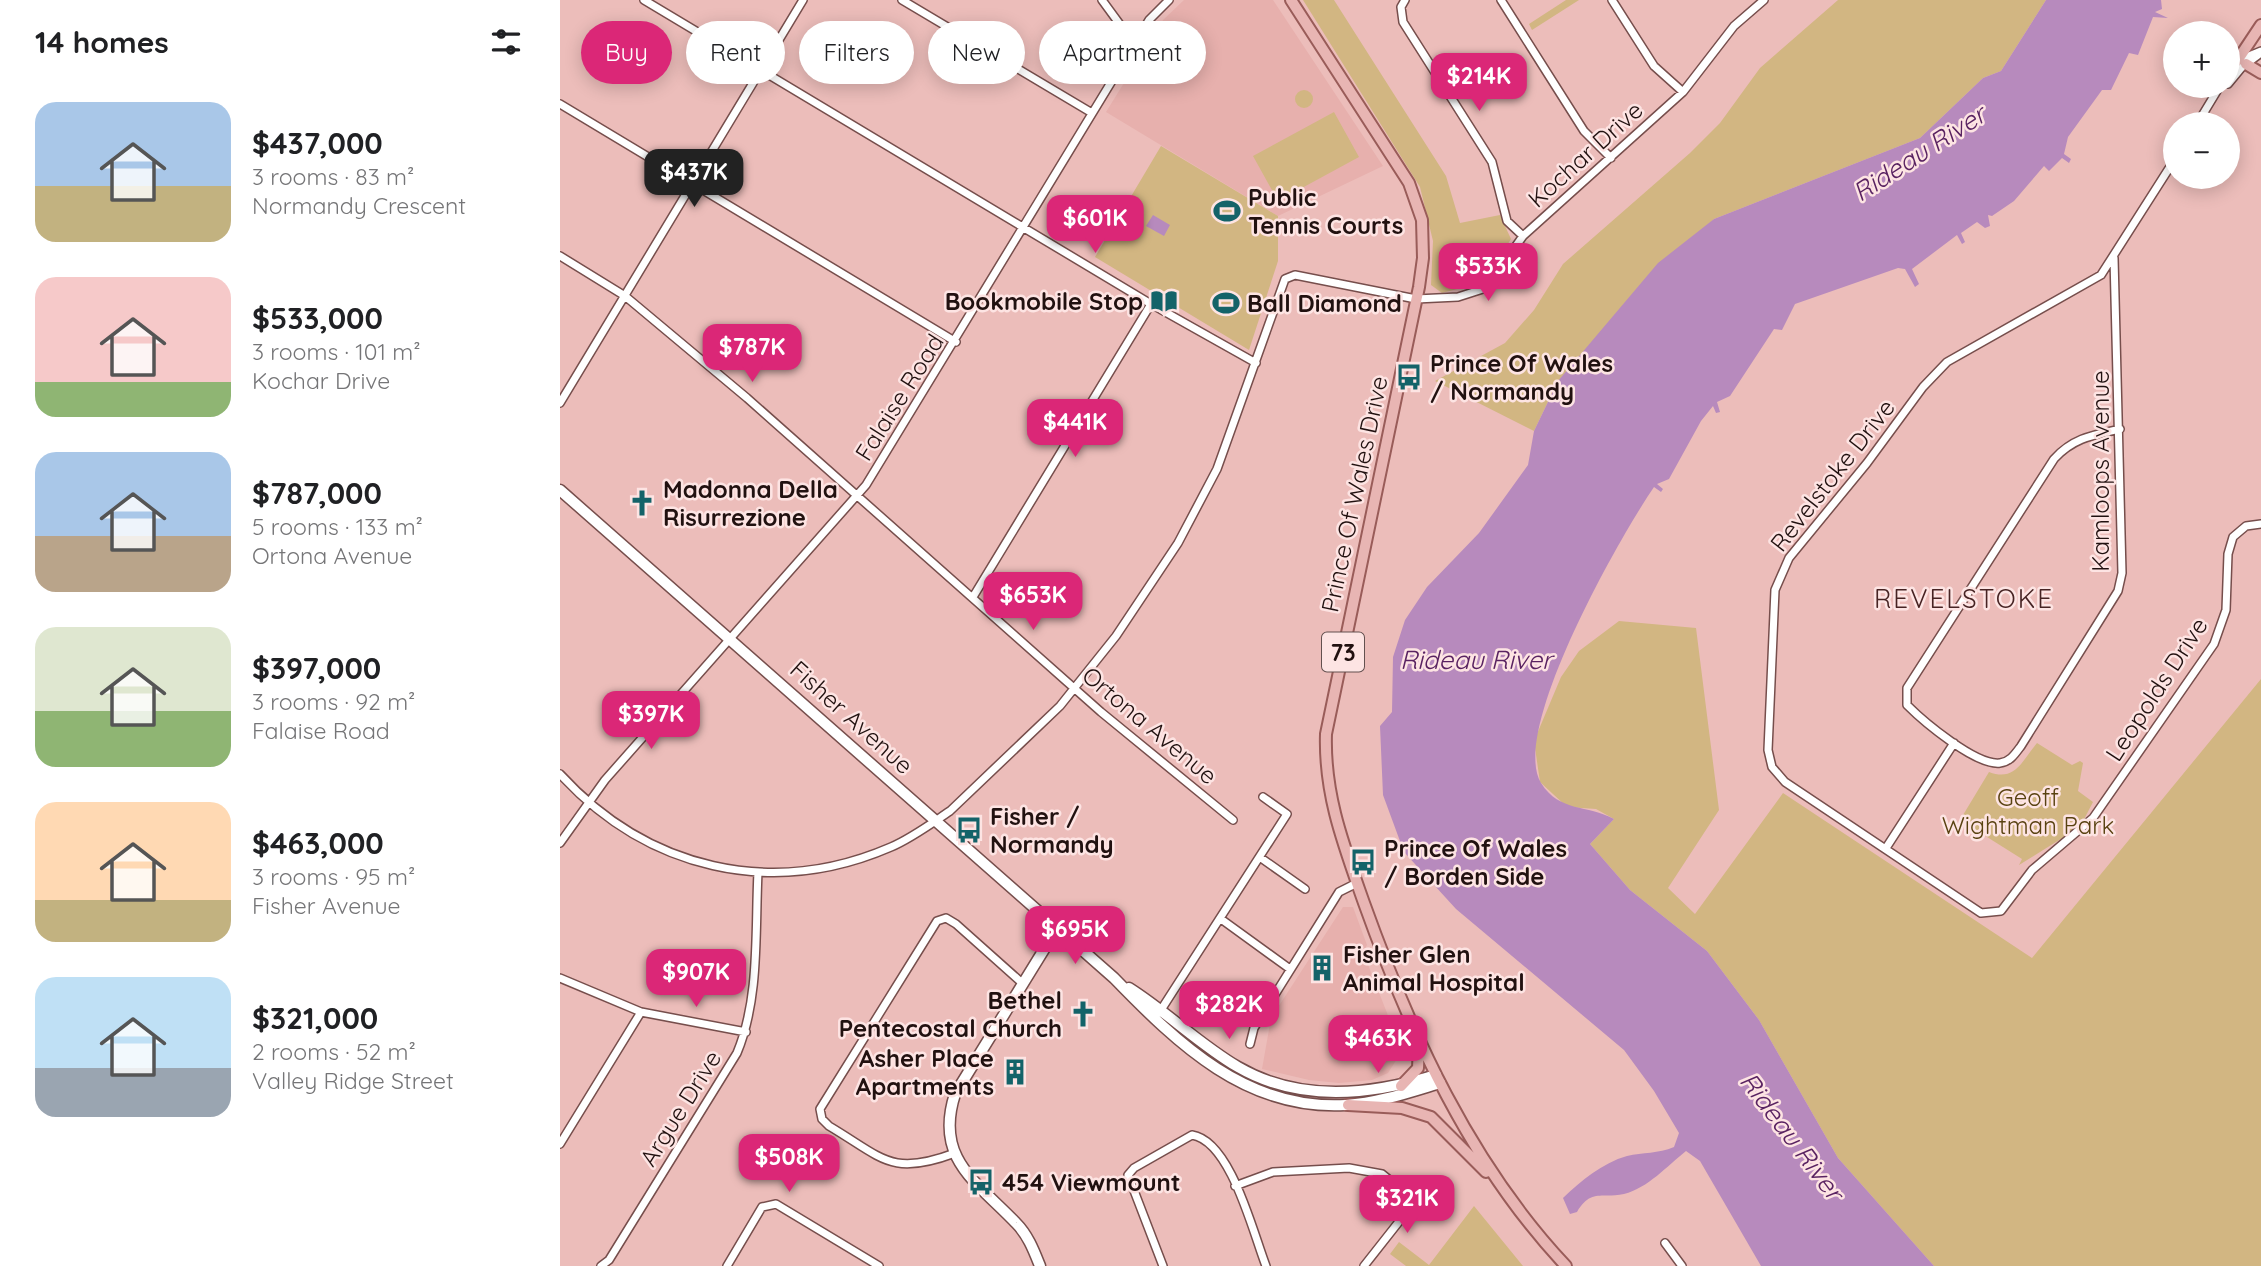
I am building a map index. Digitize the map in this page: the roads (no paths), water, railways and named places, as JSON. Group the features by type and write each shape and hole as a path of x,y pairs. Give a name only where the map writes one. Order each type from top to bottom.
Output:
{"main road":[{"name":"Prince Of Wales Drive","path":"1291,0 1399,166 1418,203 1424,238 1416,299 1326,734 1329,792 1357,883 1418,1038 1438,1079 1499,1187 1566,1266"},
{"path":"2261,25 2241,62 2261,73"},
{"name":"Fisher Avenue","path":"560,489 936,820 1056,930 1114,978 1154,1019 1212,1067 1240,1084 1284,1099 1324,1105 1348,1105 1438,1079"},
{"path":"1040,1266 1028,1238 972,1181 955,1153 949,1123 955,1094 1021,982 1056,930"},
{"name":"Fisher Avenue","path":"1114,978 1162,1009 1236,1066 1288,1087 1335,1093 1438,1079"},
{"path":"1401,1086 1418,1068 1418,1038"},
{"path":"1284,1099 1288,1087"},
{"path":"1348,1105 1402,1108 1431,1118 1499,1187"}],"street":[{"path":"643,0 686,26"},
{"path":"785,30 803,0"},
{"path":"902,0 1093,113"},
{"path":"1102,0 1117,21"},
{"name":"Falaise Road","path":"1148,21 1169,0"},
{"path":"1405,0 1401,8 1403,22 1487,153 1498,177 1507,221 1523,236"},
{"path":"1501,0 1584,131 1611,158"},
{"path":"1612,0 1654,66 1683,92"},
{"name":"Kochar Drive","path":"1256,363 1283,283 1289,276 1416,299 1458,298 1486,288 1523,236 1683,92 1734,26 1764,0"},
{"path":"2241,62 2261,52"},
{"path":"560,403 752,84"},
{"path":"560,774 586,802 610,821 664,850 701,862 758,872 829,867 890,847 936,820 950,811 1060,706 1116,636 1178,543 1217,469 1256,363 1151,304 782,84"},
{"name":"Falaise Road","path":"560,844 586,802 856,497 897,440 1111,84"},
{"path":"560,104 956,342"},
{"name":"Revelstoke Drive","path":"1980,912 1785,782 1772,767 1768,750 1774,590 1780,573 1923,387 1947,362 2080,290 2101,275 2163,178"},
{"name":"Ortona Avenue","path":"560,256 625,296 747,398 1075,688 1233,820"},
{"name":"Kamloops Avenue","path":"2114,258 2120,429 2122,573 2118,591 2010,759 1998,763 1988,762 1954,743 1907,705 1907,688 2053,459 2066,445 2083,437 2120,429"},
{"path":"973,597 1151,304"},
{"name":"Leopolds Drive","path":"1980,912 1992,914 2004,909 2032,870 2093,818 2214,644 2226,610 2228,554 2232,537 2246,526 2261,524"},
{"path":"1886,848 1954,743"},
{"path":"1154,1019 1261,858 1287,814 1263,797"},
{"path":"1261,858 1305,889"},
{"name":"Argue Drive","path":"601,1266 616,1248 737,1053 746,1032 750,1008 758,872"},
{"path":"1250,1044 1254,1028 1339,892 1357,883"},
{"path":"955,1153 913,1166 891,1164 829,1126 820,1114 820,1109 937,921 946,918 956,924 1021,982"},
{"path":"1221,919 1290,969"},
{"path":"560,978 641,1012 746,1032"},
{"path":"560,1144 641,1012"},
{"path":"1163,1266 1129,1183 1130,1172 1192,1135 1200,1136 1223,1157 1266,1266"},
{"path":"1235,1186 1273,1172 1349,1168 1382,1174 1408,1195 1410,1203 1405,1214 1364,1266"},
{"path":"727,1266 761,1208 776,1204 878,1266"},
{"path":"1665,1244 1682,1266"}],"water":[{"name":"Rideau River","path":"2046,0 2161,0 2162,9 2155,12 2168,18 2153,17 2138,55 2129,53 2111,90 2102,90 2068,137 2064,154 2071,159 2069,163 2062,158 2049,171 2044,166 2014,201 1992,216 1988,215 1990,226 1985,228 1977,222 1961,233 1965,242 1962,244 1957,235 1912,269 1919,284 1915,287 1905,269 1898,268 1795,304 1782,330 1774,329 1730,396 1717,402 1720,412 1716,413 1713,406 1701,421 1669,479 1657,484 1663,489 1661,492 1654,487 1638,511 1595,588 1554,679 1541,722 1535,757 1541,783 1548,793 1565,804 1614,819 1590,844 1630,890 1707,951 1759,1020 1838,1158 1934,1266 1761,1266 1700,1161 1686,1151 1641,1187 1624,1194 1592,1197 1577,1212 1570,1214 1563,1198 1592,1173 1627,1156 1674,1147 1679,1133 1654,1091 1624,1050 1456,909 1404,852 1383,795 1380,726 1392,712 1393,657 1405,620 1427,587 1479,533 1528,465 1534,431 1558,381 1658,263 1714,219 1920,138 1983,78 2001,71"},
{"path":"1153,215 1170,225 1164,236 1146,226"}],"place":[{"name":"Public Tennis Courts","path":"1227,211"},
{"name":"Bookmobile Stop","path":"1164,301"},
{"name":"Ball Diamond","path":"1226,303"},
{"name":"Prince Of Wales / Normandy","path":"1409,377"},
{"name":"Madonna Della Risurrezione","path":"642,503"},
{"name":"Fisher / Normandy","path":"969,830"},
{"name":"Prince Of Wales / Borden Side","path":"1363,862"},
{"name":"Fisher Glen Animal Hospital","path":"1322,968"},
{"name":"Bethel Pentecostal Church","path":"1083,1014"},
{"name":"Asher Place Apartments","path":"1015,1072"},
{"name":"454 Viewmount","path":"981,1182"}],"district":[{"name":"REVELSTOKE","path":"1964,598"}],"park label":[{"name":"Geoff Wightman Park","path":"2028,811"}]}
